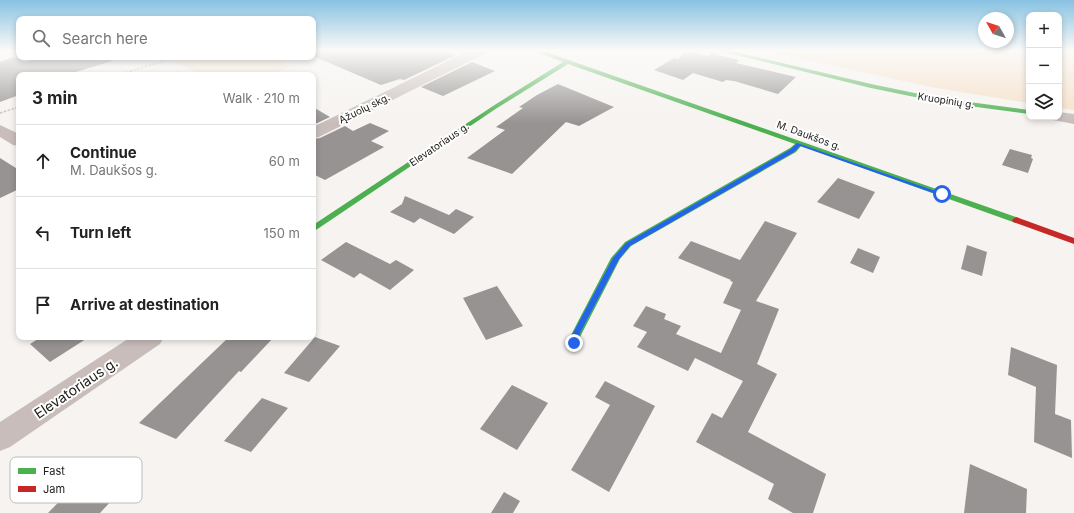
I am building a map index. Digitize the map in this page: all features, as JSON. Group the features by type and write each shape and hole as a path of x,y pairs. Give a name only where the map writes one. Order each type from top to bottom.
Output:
{"street":[{"name":"Ąžuolų skg.","path":"316,132 431,75"},
{"name":"Elevatoriaus g.","path":"316,227 494,107 546,75"},
{"name":"M. Daukšos g.","path":"604,75 1074,241"},
{"name":"Kruopinių g.","path":"824,75 939,100 1026,112"},
{"path":"1062,117 1074,119"},
{"path":"0,130 16,138"},
{"path":"574,343 576,335 616,258 628,244 793,150 799,144"},
{"name":"Elevatoriaus g.","path":"0,438 147,340"}],"path":[{"path":"0,113 16,108"}],"shaded area":[{"path":"875,75 1026,75 1026,103 936,88"},
{"path":"1062,75 1074,75 1074,110 1062,108"}],"building":[{"path":"0,75 16,75 16,96 0,102"},
{"path":"357,75 415,75 404,80 400,79 381,85"},
{"path":"446,75 487,75 443,96 421,87"},
{"path":"668,75 690,75 683,80"},
{"path":"699,75 787,75 796,77 778,94 734,81 726,80 723,82"},
{"path":"558,84 614,107 579,126 566,122 512,174 467,158 505,130 496,127 523,108 519,107"},
{"path":"316,109 330,117 316,124"},
{"path":"370,123 389,131 371,141 384,147 325,180 316,176 316,139 345,126 353,131"},
{"path":"1010,149 1032,155 1031,158 1033,159 1028,173 1002,165"},
{"path":"0,158 16,168 16,190 0,198"},
{"path":"838,178 875,192 859,219 817,202"},
{"path":"405,196 449,215 456,209 474,217 454,234 420,218 414,223 390,212 402,204"},
{"path":"765,221 797,233 756,301 779,309 757,364 777,374 748,432 826,474 813,513 793,513 768,499 774,484 696,442 712,413 722,418 743,381 695,358 688,371 637,347 647,332 633,326 646,306 666,314 664,319 681,326 676,334 721,353 741,310 723,303 733,282 678,258 691,241 740,260"},
{"path":"346,242 390,264 396,260 414,270 390,290 360,273 354,278 321,260"},
{"path":"967,245 987,252 982,276 961,269"},
{"path":"858,248 880,257 873,273 850,263"},
{"path":"497,286 523,326 486,340 463,298"},
{"path":"316,337 340,346 309,382 284,373 312,340 316,340"},
{"path":"36,340 84,340 50,362 30,344"},
{"path":"226,340 271,340 241,372 239,371 176,439 139,423"},
{"path":"1011,347 1057,365 1055,414 1071,420 1072,458 1034,442 1036,387 1008,375"},
{"path":"605,381 655,406 609,492 571,470 610,405 595,397"},
{"path":"512,385 548,403 517,450 480,429"},
{"path":"262,398 288,408 251,452 224,441"},
{"path":"970,464 1027,489 1026,513 964,513"},
{"path":"504,492 520,501 513,513 491,513"},
{"path":"58,503 109,503 100,513 48,513"}],"traffic: fast":[{"path":"316,227 495,107 546,75"},
{"path":"605,75 1016,220"},
{"path":"824,75 939,100 1026,112"},
{"path":"574,343 576,335 616,258 628,244 793,150 799,144"}],"traffic: jam":[{"path":"1016,220 1074,241"}],"route":[{"path":"574,343 576,335 616,258 628,244 793,150 799,144 942,194"}]}
